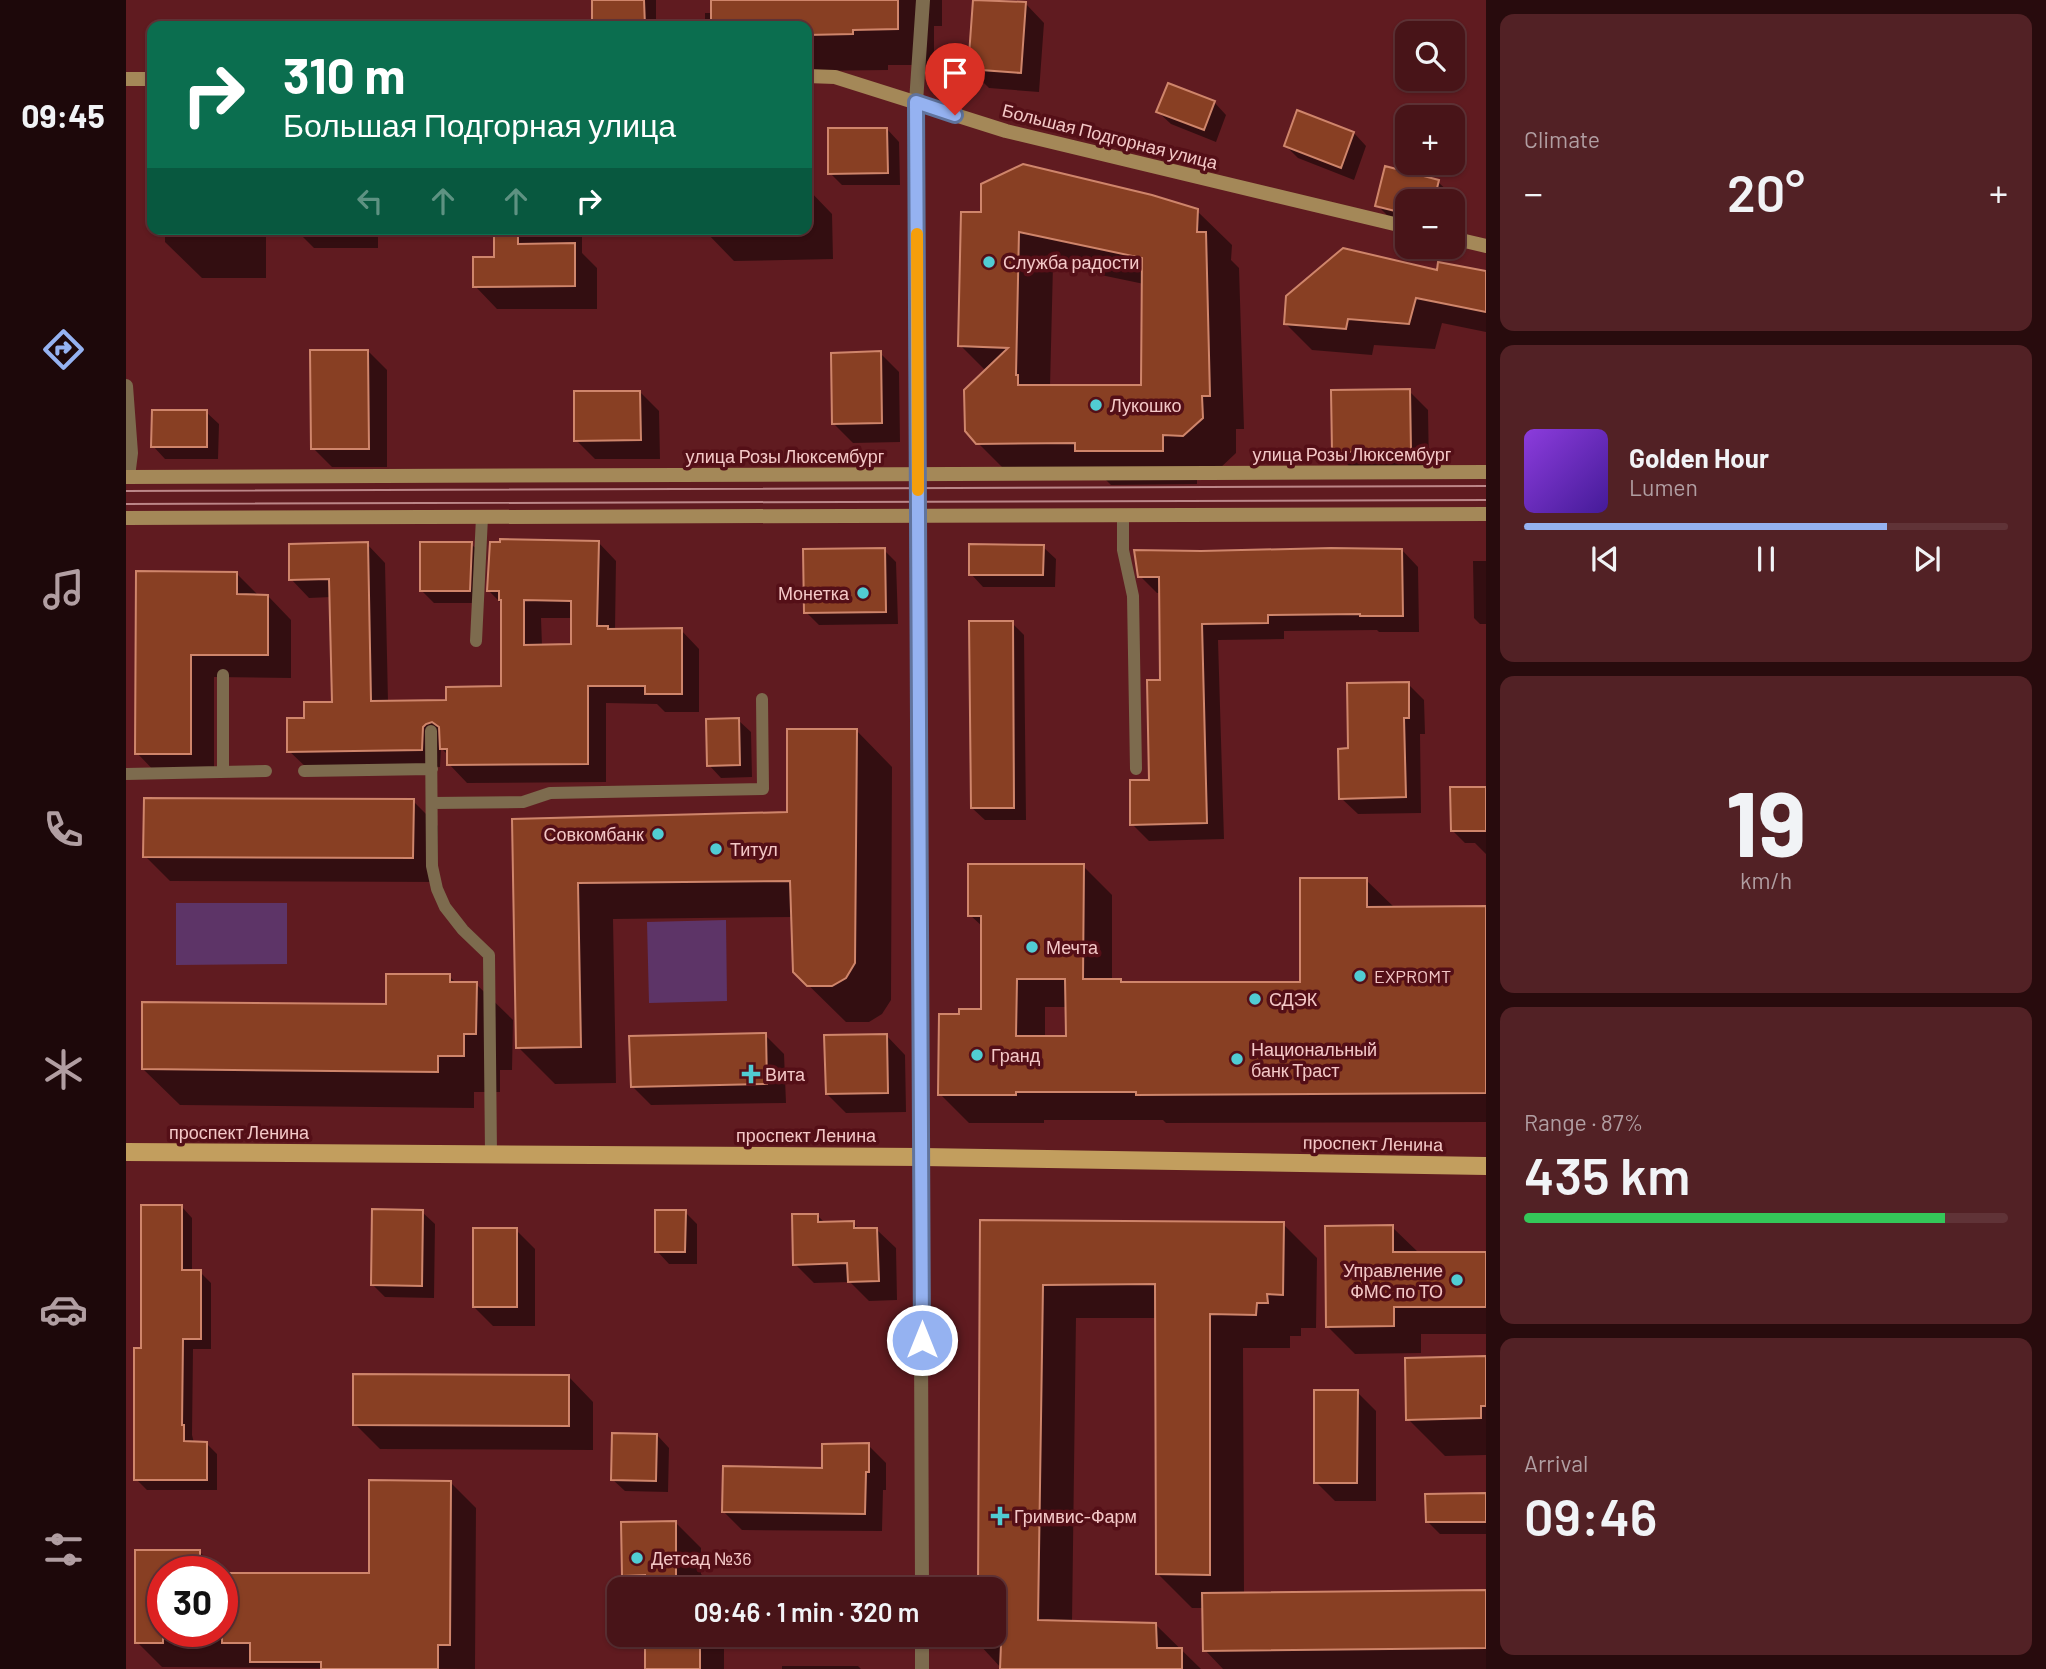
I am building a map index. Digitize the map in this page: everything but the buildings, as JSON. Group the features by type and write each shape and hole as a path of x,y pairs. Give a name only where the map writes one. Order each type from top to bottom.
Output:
{"main road":[{"name":"Большая Подгорная улица","path":"812,76 835,77 1006,131 1395,224"},
{"path":"126,79 147,79"},
{"path":"1465,241 1486,246"},
{"name":"улица Розы Люксембург","path":"127,479 1486,472"},
{"path":"126,518 1486,514"},
{"name":"проспект Ленина","path":"126,1152 922,1157 1486,1166"}],"street":[{"path":"922,1577 916,102 923,0"},
{"path":"126,386 131,453 127,479"},
{"path":"922,1647 922,1669"}],"lane":[{"path":"1123,515 1124,550 1133,596 1136,769"},
{"path":"475,641 482,517"},
{"path":"223,675 223,772"},
{"path":"432,803 523,802 550,793 763,789 762,699"},
{"path":"431,731 432,866 437,889 445,907 463,930 489,955 491,1154"},
{"path":"304,771 432,769"},
{"path":"126,774 266,771"}],"shaded area":[{"path":"176,903 287,903 287,964 176,965"},
{"path":"726,920 727,1001 649,1003 647,922"}],"tram line":[{"path":"126,491 1486,486"},
{"path":"126,504 1486,500"}],"slow traffic":[{"path":"917,234 918,490"}],"place":[{"name":"Служба радости","path":"989,262"},
{"name":"Лукошко","path":"1096,405"},
{"name":"Монетка","path":"863,593"},
{"name":"Совкомбанк","path":"658,834"},
{"name":"Титул","path":"716,849"},
{"name":"Мечта","path":"1032,947"},
{"name":"EXPROMT","path":"1360,976"},
{"name":"СДЭК","path":"1255,999"},
{"name":"Гранд","path":"977,1055"},
{"name":"Национальный банк Траст","path":"1237,1059"},
{"name":"Вита","path":"751,1074"},
{"name":"Управление ФМС по ТО","path":"1457,1280"},
{"name":"Гримвис-Фарм","path":"1000,1516"},
{"name":"Детсад №36","path":"637,1558"}],"route":[{"path":"922,1340 916,102 955,115"}]}
